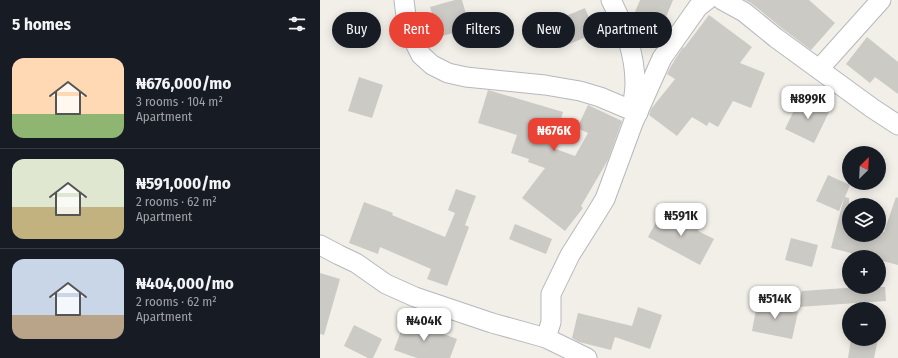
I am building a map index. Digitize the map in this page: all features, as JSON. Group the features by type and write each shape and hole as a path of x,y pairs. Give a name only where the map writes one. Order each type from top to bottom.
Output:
{"street":[{"path":"404,0 407,24 421,55 432,65 448,73 466,77 545,85 580,92 600,97 635,112"},
{"path":"546,338 551,322 551,294 570,255 605,199 633,123 635,112 634,65 630,44 623,23 612,0"},
{"path":"635,112 662,58 698,7 706,0"},
{"path":"722,0 744,12 776,38 872,108 898,125"},
{"path":"820,69 881,0"},
{"path":"320,245 356,263 386,284 415,297 492,323 546,338 584,358"}],"building":[{"path":"455,0 462,0 465,12 452,12 452,33 444,36 444,12 432,12 430,7"},
{"path":"640,0 673,0 668,12 635,12"},
{"path":"745,0 809,0 835,23 811,50 751,3"},
{"path":"585,8 587,12 583,12 583,38 575,42 575,12"},
{"path":"709,15 752,47 740,63 765,73 751,108 733,101 718,127 709,122 707,126 692,117 677,136 649,115 651,109 675,79 667,74 671,66 683,47 684,48"},
{"path":"867,37 898,62 898,94 875,77 870,83 846,64"},
{"path":"359,77 383,85 372,118 348,111"},
{"path":"488,90 563,112 553,148 575,156 588,133 577,128 588,105 622,121 608,160 581,206 583,208 565,231 522,198 545,168 528,162 529,159 511,153 517,135 478,123"},
{"path":"801,96 830,110 814,143 785,129"},
{"path":"828,175 842,181 842,190 848,190 845,197 849,198 842,198 839,211 816,201"},
{"path":"456,189 476,196 465,225 469,227 447,286 427,279 431,269 380,247 378,254 349,243 364,202 393,213 392,215 445,237 455,213 448,210"},
{"path":"896,197 898,198 898,265 886,262 886,250 842,251 831,248 842,206 842,242 886,242 886,226"},
{"path":"662,211 676,219 677,216 700,227 698,231 714,239 700,265 648,237"},
{"path":"515,224 552,239 546,254 509,239"},
{"path":"791,238 818,245 812,267 785,260"},
{"path":"320,273 340,279 324,335 320,334"},
{"path":"842,288 842,294 886,294 886,301 842,302 842,304 798,307 802,291"},
{"path":"767,298 781,301 780,309 798,312 792,339 752,331 757,304 766,306"},
{"path":"638,307 662,315 650,349 615,337 611,350 579,342 572,338 578,313 632,326"},
{"path":"405,320 457,339 450,358 417,358 394,350"},
{"path":"354,325 382,339 373,358 368,358 344,346"},
{"path":"850,346 877,346 874,358 848,358"}]}
